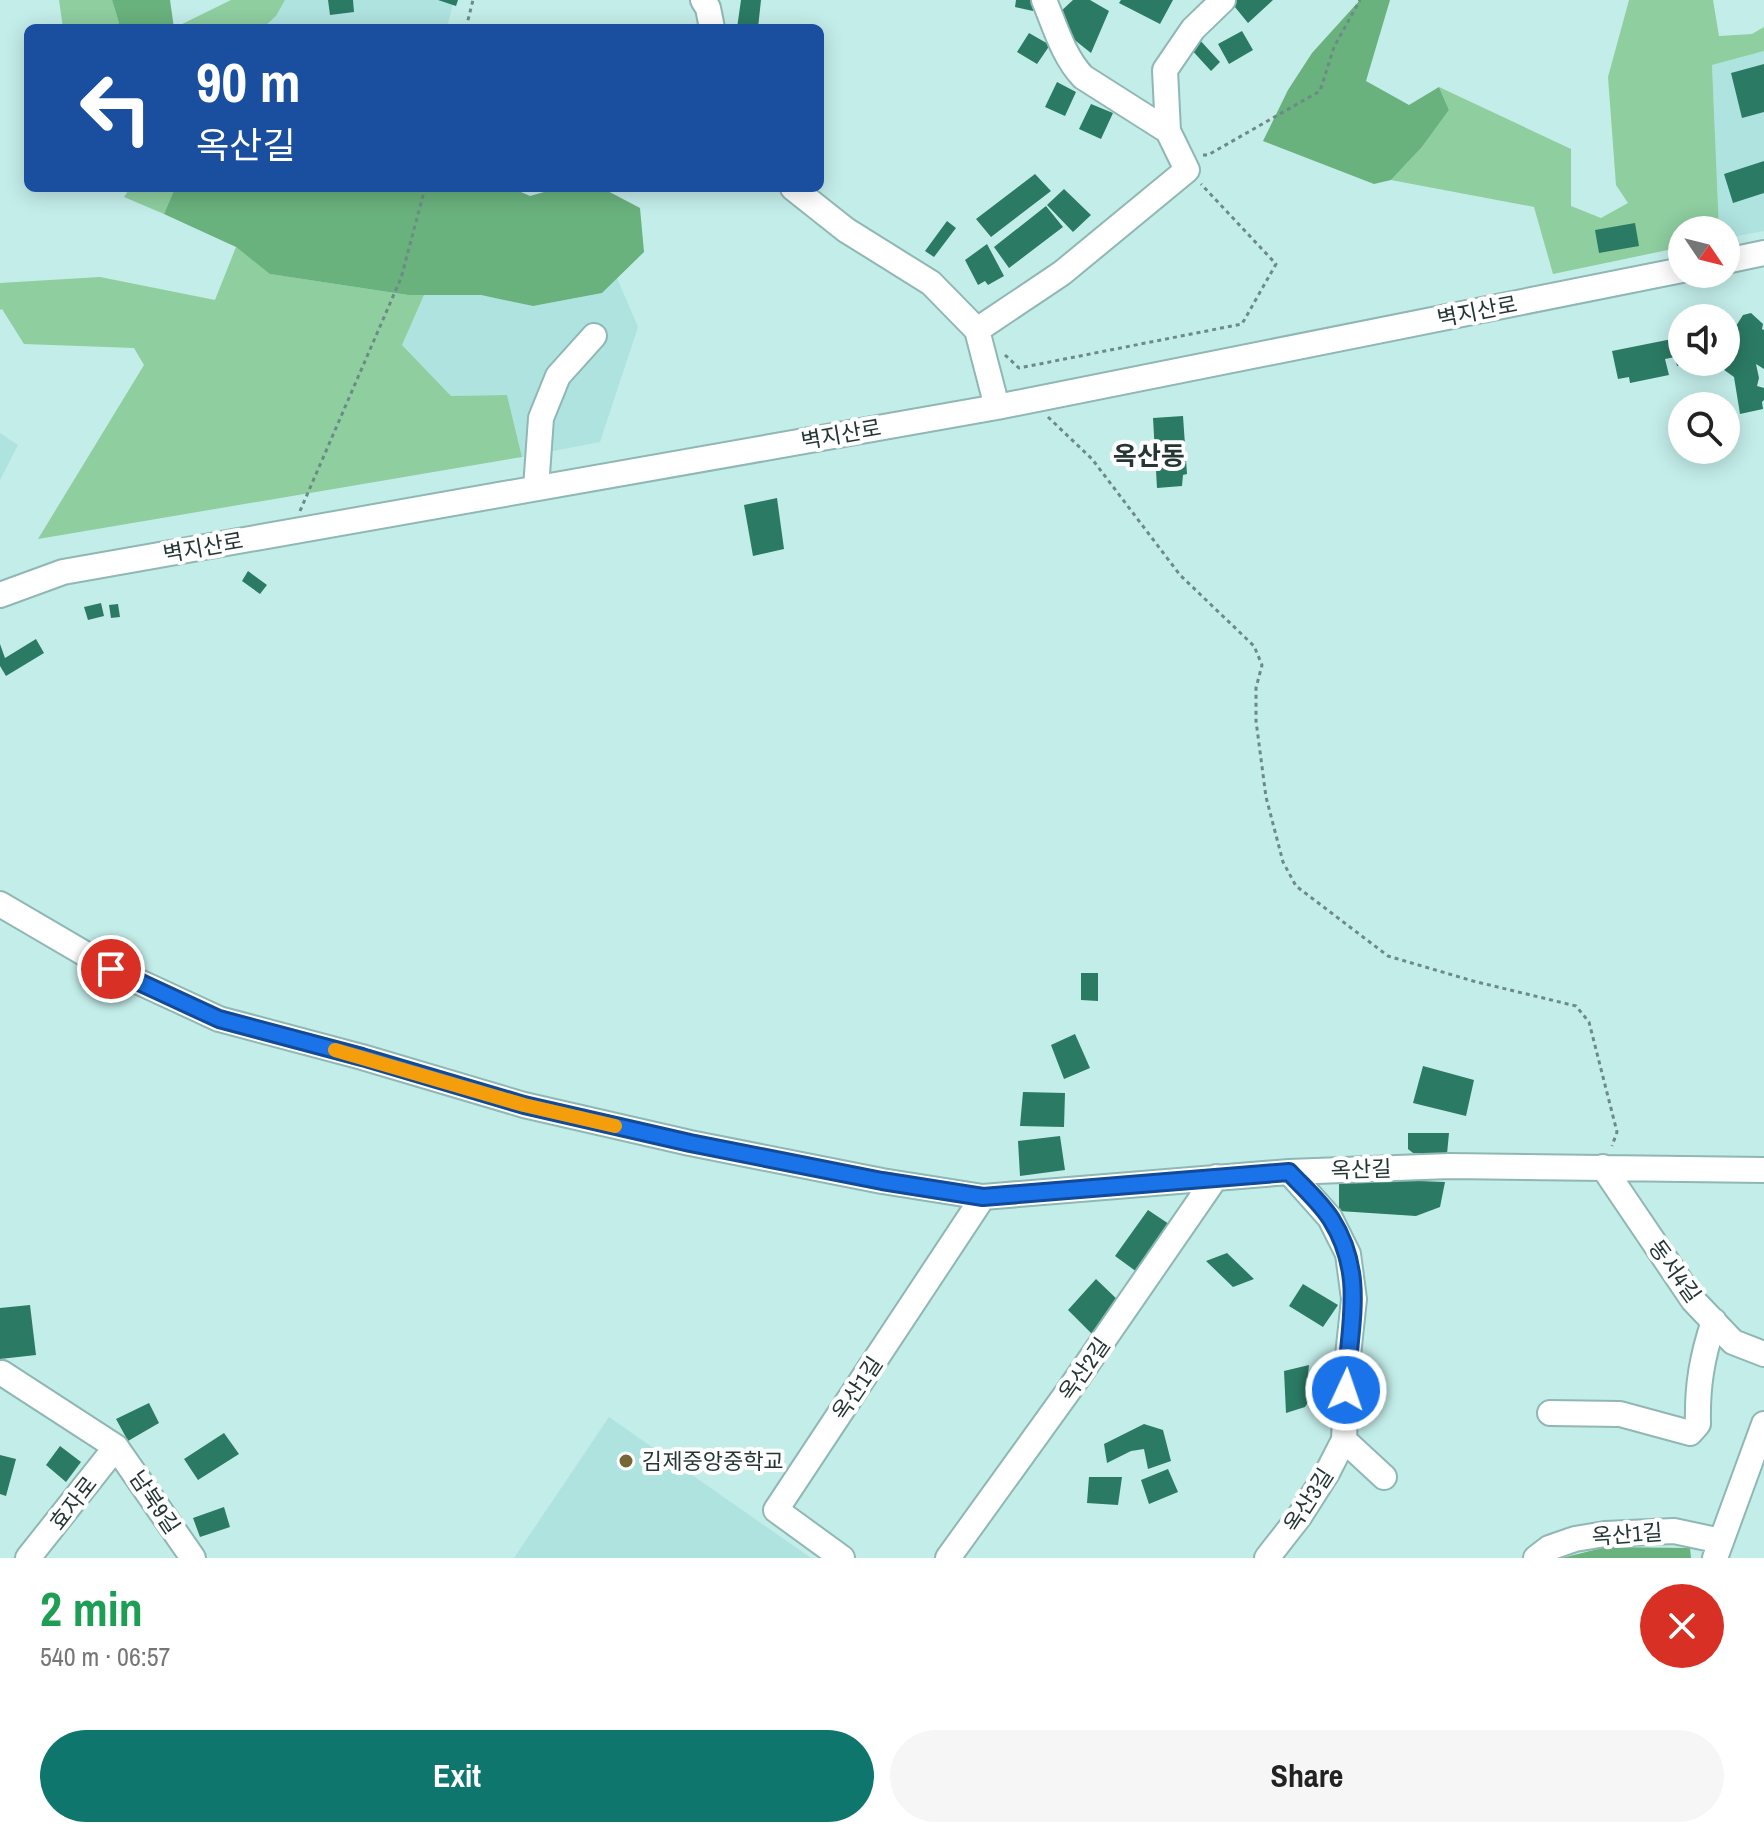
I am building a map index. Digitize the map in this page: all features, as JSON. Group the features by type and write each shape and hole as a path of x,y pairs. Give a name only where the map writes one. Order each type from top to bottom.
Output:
{"street":[{"path":"1044,0 1060,41 1083,77 1168,131"},
{"path":"977,330 1062,273 1183,162 1168,131 1165,70 1193,29 1223,0"},
{"path":"798,192 846,230 931,283 977,330 997,407"},
{"path":"1740,258 1764,253"},
{"name":"벽지산로","path":"0,595 63,572 997,407 1668,273"},
{"path":"536,488 541,418 558,376 594,336"},
{"name":"옥산길","path":"0,904 111,969 219,1019 539,1109 808,1167 983,1197 1289,1172 1450,1166 1764,1170"},
{"name":"동서4길","path":"1603,1167 1693,1300 1733,1342 1764,1354"},
{"name":"옥산3길","path":"1267,1558 1299,1517 1344,1440 1354,1299 1348,1254 1330,1218 1289,1172"},
{"name":"옥산2길","path":"948,1558 1067,1393 1216,1177"},
{"name":"옥산1길","path":"842,1558 776,1510 983,1197"},
{"path":"1550,1413 1620,1414 1690,1433 1698,1424 1697,1394 1703,1356 1714,1321"},
{"path":"0,1374 116,1447"},
{"path":"1718,1549 1764,1424"},
{"path":"1344,1440 1384,1477"},
{"name":"효자로","path":"28,1558 116,1447"},
{"name":"남북9길","path":"116,1447 193,1558"},
{"name":"옥산1길","path":"1536,1558 1549,1548 1575,1539 1605,1534 1674,1531 1718,1549"}],"path":[{"path":"467,24 473,0"},
{"path":"977,330 1019,368 1242,324 1276,264 1183,162 1208,155 1320,91 1334,47 1360,0"},
{"path":"290,532 401,278 424,192"},
{"path":"1031,400 1092,459 1180,575 1254,646 1262,665 1256,688 1256,721 1266,797 1283,862 1296,886 1388,956 1576,1006 1589,1022 1617,1132 1603,1167"}],"shaded area":[{"path":"285,0 454,0 448,24 267,24"},
{"path":"1764,51 1764,231 1740,235 1740,216 1718,216 1712,65"},
{"path":"617,278 638,327 600,442 522,457 507,395 451,396 402,345 424,295 481,295 533,306 602,293"},
{"path":"0,433 18,445 0,480"},
{"name":"김제중앙중학교","path":"609,1417 811,1558 514,1558"}],"green space":[{"path":"59,0 112,0 119,23 118,24 62,24"},
{"path":"112,0 170,0 173,24 119,23"},
{"path":"231,0 285,0 267,24 182,24"},
{"path":"1360,0 1390,0 1366,81 1409,105 1439,87 1449,110 1422,147 1391,180 1374,184 1263,141 1288,90 1312,53"},
{"path":"1629,0 1713,0 1719,36 1752,34 1764,27 1764,51 1712,65 1718,216 1668,216 1668,250 1553,274 1534,207 1391,180 1422,147 1449,110 1439,87 1571,149 1571,206 1601,218 1628,203 1616,185 1608,77"},
{"path":"127,192 173,192 164,214 124,197"},
{"path":"173,192 521,192 530,196 544,192 610,192 640,208 644,252 602,293 533,306 481,295 408,295 270,274 236,247 164,214"},
{"path":"236,247 271,274 424,295 402,345 451,396 507,395 522,457 38,539 144,365 134,348 24,344 0,310 0,283 100,277 215,300"},
{"path":"1606,1547 1690,1548 1691,1558 1562,1558"}],"building":[{"path":"328,0 353,0 354,12 330,15"},
{"path":"438,0 458,0 456,6"},
{"path":"741,0 761,0 758,24 738,24"},
{"path":"1016,0 1035,0 1033,11 1015,7"},
{"path":"1073,0 1090,0 1109,11 1091,53 1062,30 1059,13"},
{"path":"1121,0 1173,0 1160,24 1119,3"},
{"path":"1231,0 1273,0 1248,23"},
{"path":"1242,31 1253,50 1229,64 1218,44"},
{"path":"1029,33 1050,45 1037,64 1017,52"},
{"path":"1198,38 1220,62 1211,71 1189,47"},
{"path":"1764,64 1764,112 1742,118 1731,73"},
{"path":"1057,82 1076,92 1065,116 1045,107"},
{"path":"1091,104 1113,113 1101,139 1079,129"},
{"path":"1764,161 1764,193 1733,203 1724,174"},
{"path":"1035,174 1051,191 991,237 976,219"},
{"path":"1064,189 1091,215 1073,232 1047,205"},
{"path":"1046,206 1063,227 1009,268 994,247"},
{"path":"947,221 956,228 934,257 925,251"},
{"path":"1635,223 1639,246 1599,253 1595,230"},
{"path":"987,244 1004,276 988,285 985,281 978,285 965,260"},
{"path":"1751,313 1763,324 1764,369 1756,364 1757,386 1764,388 1764,400 1763,409 1740,414 1740,392 1736,392 1733,376 1740,376 1740,320 1743,315"},
{"path":"1668,340 1668,358 1665,359 1668,375 1630,383 1629,377 1618,379 1612,351"},
{"path":"1183,416 1187,474 1183,475 1182,486 1157,488 1153,418"},
{"path":"777,498 784,549 753,556 744,505"},
{"path":"248,571 267,585 260,594 242,581"},
{"path":"101,603 104,616 88,620 84,607"},
{"path":"118,604 120,617 111,618 109,605"},
{"path":"36,639 44,653 6,676 0,666 0,644 5,658"},
{"path":"1081,973 1098,973 1098,1001 1081,1000"},
{"path":"1075,1034 1090,1068 1064,1079 1051,1045"},
{"path":"1423,1066 1474,1080 1466,1116 1413,1103"},
{"path":"1023,1092 1065,1093 1064,1127 1020,1126"},
{"path":"1408,1133 1449,1133 1447,1154 1413,1153 1408,1149"},
{"path":"1060,1136 1065,1170 1020,1176 1018,1141"},
{"path":"1339,1178 1445,1182 1440,1207 1416,1216 1339,1211"},
{"path":"1148,1210 1169,1224 1137,1272 1115,1256"},
{"path":"1227,1253 1254,1279 1233,1287 1206,1261"},
{"path":"1096,1279 1121,1303 1092,1334 1068,1310"},
{"path":"1303,1284 1338,1305 1323,1327 1289,1306"},
{"path":"30,1305 36,1355 0,1359 0,1308"},
{"path":"1309,1365 1312,1396 1305,1407 1286,1413 1284,1371"},
{"path":"149,1403 159,1423 128,1441 116,1419"},
{"path":"1144,1424 1163,1430 1171,1461 1148,1469 1144,1449 1131,1451 1107,1463 1104,1444"},
{"path":"224,1433 239,1454 198,1480 184,1459"},
{"path":"60,1446 81,1462 66,1482 46,1465"},
{"path":"0,1455 16,1459 6,1496 0,1494"},
{"path":"1168,1469 1178,1492 1149,1504 1141,1480"},
{"path":"1089,1477 1122,1477 1118,1505 1087,1503"},
{"path":"224,1507 230,1527 200,1537 193,1518"}],"slow traffic":[{"path":"335,1050 524,1105 615,1126"}],"place":[{"name":"김제중앙중학교","path":"626,1461"}],"district":[{"name":"옥산동","path":"1149,456"}],"route":[{"path":"111,969 219,1019 524,1105 690,1143 882,1181 983,1197 1289,1172 1330,1218 1348,1254 1354,1299 1346,1390"}]}
